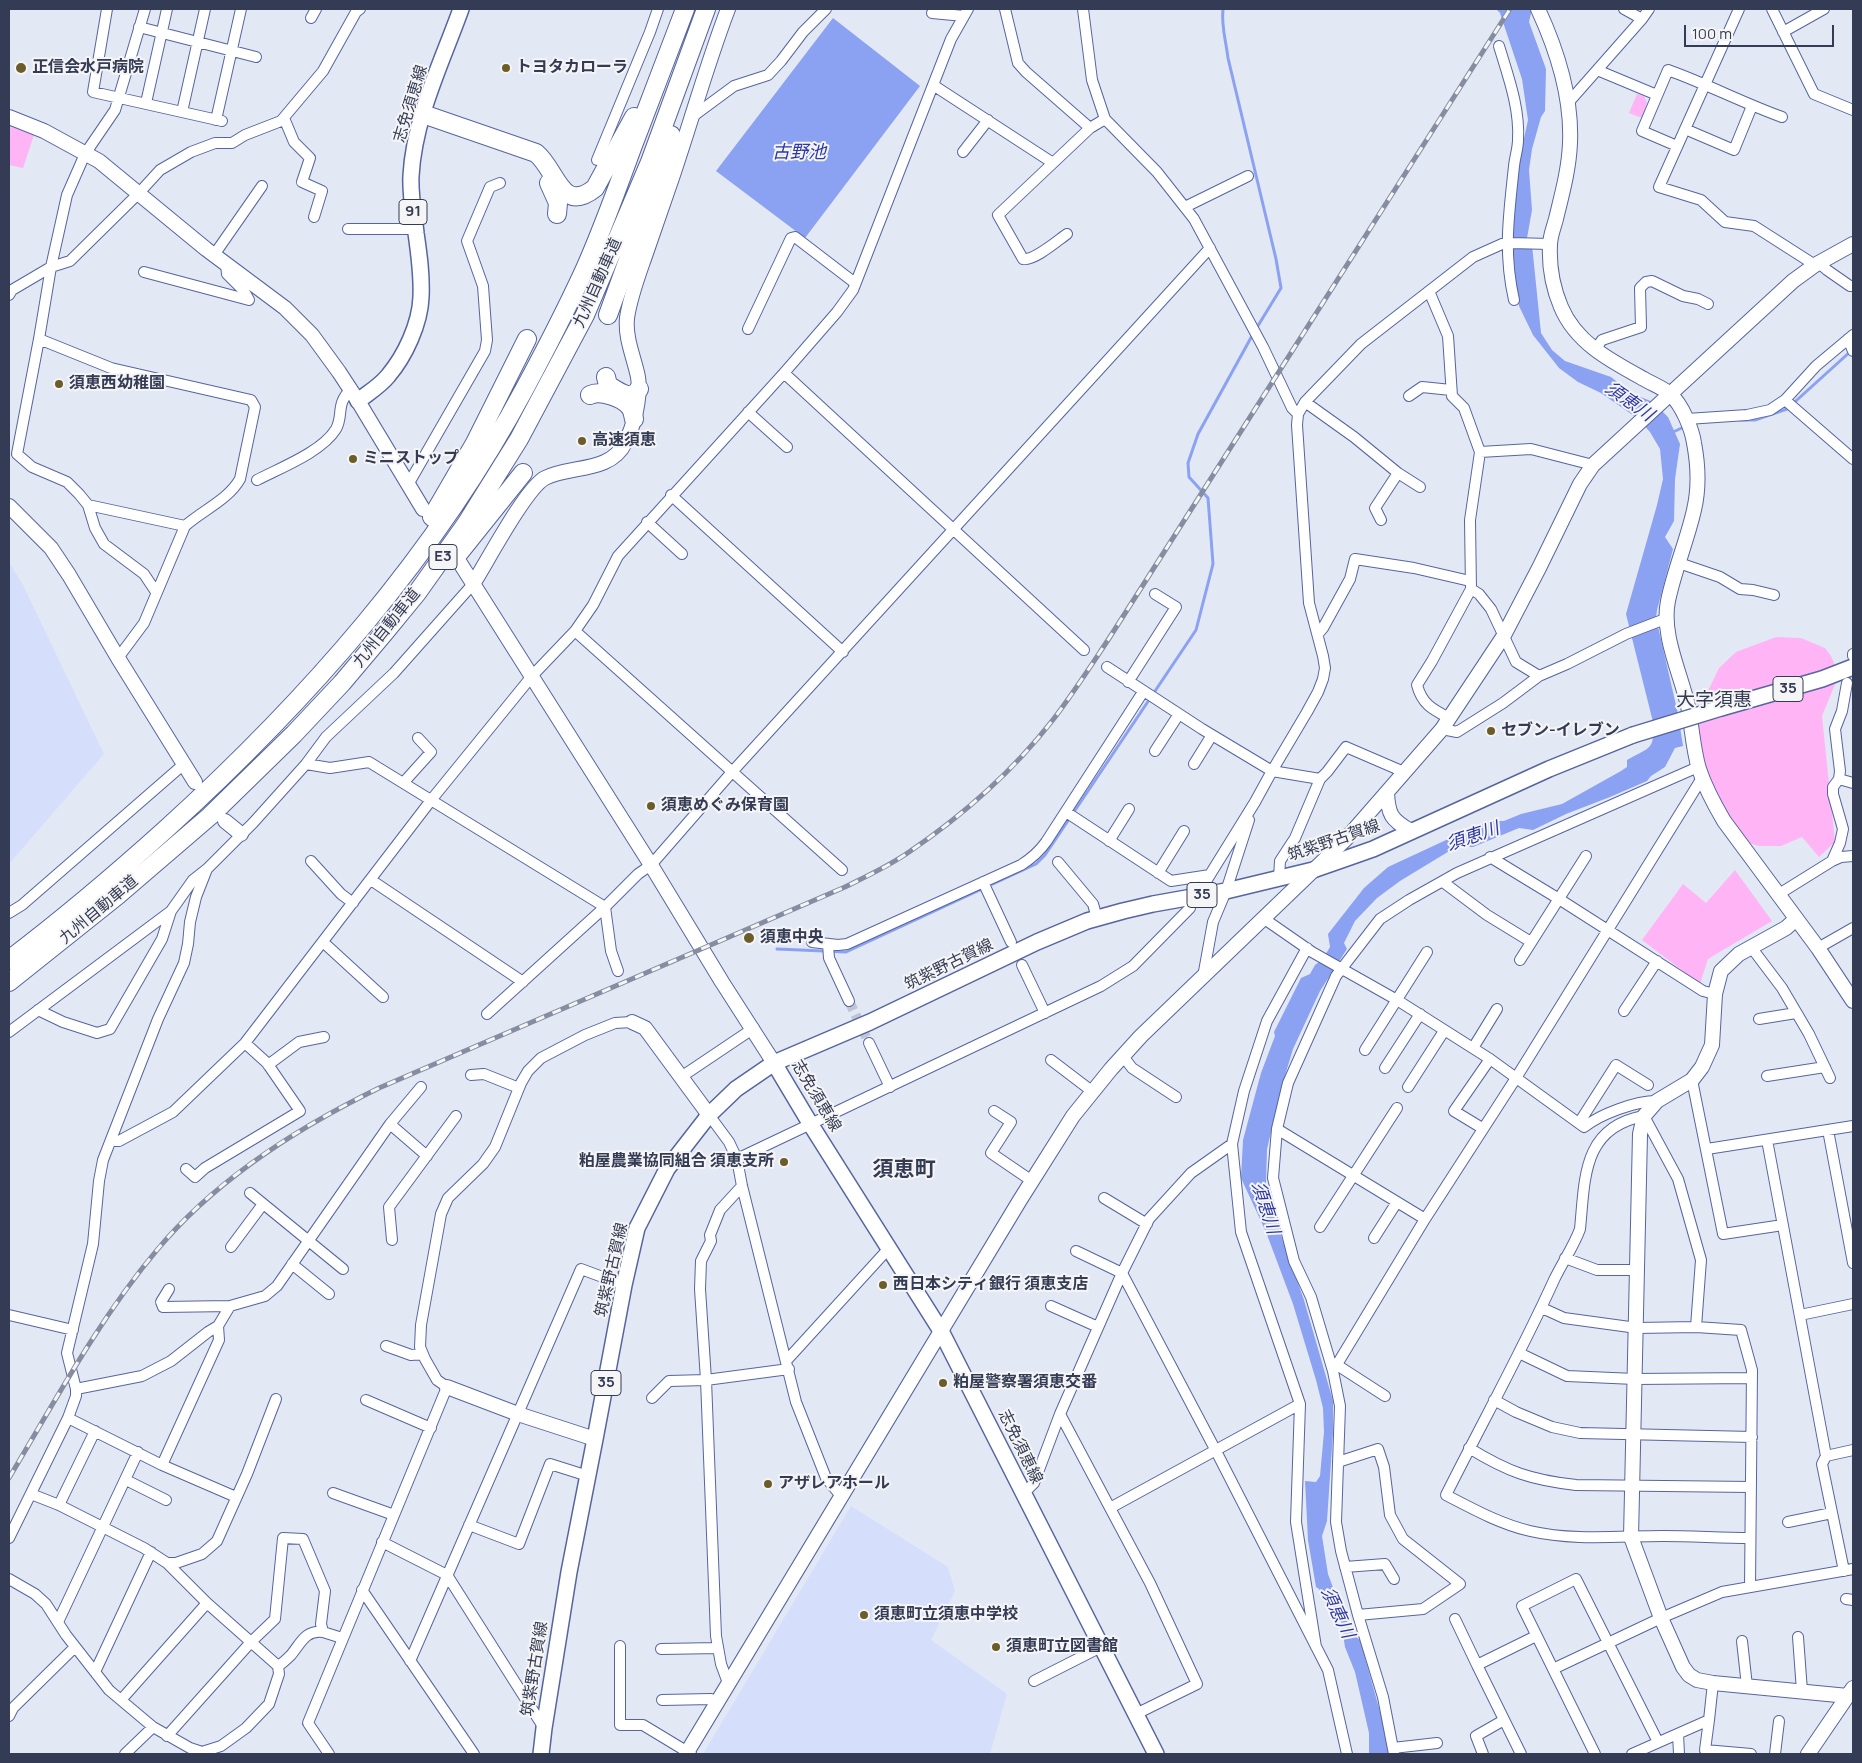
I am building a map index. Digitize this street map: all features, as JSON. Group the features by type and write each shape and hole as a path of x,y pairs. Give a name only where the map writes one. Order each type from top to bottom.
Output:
{"highway":[{"path":"423,114 536,153 547,164 561,189 566,194 571,197 584,196 595,188 632,122 679,9"},
{"name":"九州自動車道","path":"9,960 116,874 200,799 274,727 307,692 370,618 426,545 478,469 524,390 584,270 610,209 685,9"},
{"name":"九州自動車道","path":"9,982 118,895 210,816 294,734 342,683 417,593 466,524 520,439 542,400 602,276 650,162 706,9"},
{"path":"608,315 656,183 677,117 700,26"},
{"path":"423,114 533,159 542,170 556,198 559,208 557,214"},
{"path":"307,692 385,591 442,500 475,444 527,339"},
{"path":"606,377 608,386 626,395 635,394 639,389"},
{"path":"590,395 598,392 603,393 629,406 633,411 634,419"},
{"path":"342,683 414,610 523,473"}],"main road":[{"name":"志免須恵線","path":"355,395 386,378 398,363 418,315 421,298 421,275 411,176 415,145 423,114 461,9"},
{"name":"筑紫野古賀線","path":"541,1754 569,1572 624,1285 637,1228 667,1169 709,1115 736,1090 774,1062 870,1022 1037,942 1097,918 1153,904 1226,891 1313,870 1373,849 1549,768 1633,735 1822,679 1853,667"},
{"name":"志免須恵線","path":"774,1062 942,1331 1156,1754"}],"street":[{"path":"107,9 93,92 219,120 231,51 241,9"},
{"path":"144,9 115,110 85,154 67,195 51,267 40,339 17,454 32,467 67,482 88,505 95,528 104,544 144,574 156,592"},
{"path":"146,103 167,9"},
{"path":"182,112 204,9"},
{"path":"311,18 316,9"},
{"path":"9,295 12,290 51,267 70,261 140,193 160,170 191,152 215,144 232,143 244,135 281,121 323,71 356,12 360,9"},
{"path":"596,160 658,9"},
{"path":"9,1032 170,911 193,880 207,869 241,834 306,764 326,737 394,673 473,584 530,492 543,479 556,474 600,465 610,460 624,445 631,431 639,389 627,334 627,318 635,284 728,9"},
{"path":"692,117 734,86 768,75 781,62 803,32 826,9"},
{"path":"1005,9 1018,63 1090,128"},
{"path":"1083,9 1092,80 1105,119 1157,172 1194,219 1263,347 1292,408 1298,414"},
{"path":"1538,9 1558,62 1568,103 1570,144 1566,173 1547,244 1552,278 1560,306 1569,323 1581,339 1666,398 1687,419 1694,440 1696,479 1694,509 1668,601 1666,619 1678,672 1688,704 1700,772 1713,802 1724,821 1852,997"},
{"path":"1624,9 1642,18"},
{"path":"1568,103 1649,9"},
{"path":"1739,9 1659,187 1701,200 1725,222 1754,226 1850,286 1853,286"},
{"path":"1772,9 1814,94 1853,110"},
{"path":"1783,32 1811,12 1824,9"},
{"path":"112,1141 119,1141 173,1112 245,1043 432,800 532,676 575,631 593,605 618,556 784,373 837,312 853,290 933,84 951,40 966,12 932,13"},
{"path":"140,27 256,57"},
{"path":"1499,46 1514,97 1518,125 1509,243 1509,277 1514,300"},
{"path":"1597,70 1657,95"},
{"path":"1677,146 1642,131 1668,70 1782,117"},
{"path":"933,84 1053,163"},
{"path":"1685,129 1734,150 1752,106"},
{"path":"9,117 44,131 99,161 214,255 285,308 312,335 355,395 423,509"},
{"path":"284,118 294,142 310,158 302,182 322,191 314,217"},
{"path":"1067,234 1035,256 1027,260 1023,259 998,215 1090,128 1105,119"},
{"path":"963,152 988,120"},
{"path":"1185,207 1248,176"},
{"path":"409,483 485,351 483,286 467,241 490,187 500,183"},
{"path":"214,255 262,186"},
{"path":"348,229 416,229"},
{"path":"748,329 791,238 795,237 856,283"},
{"path":"1203,886 1255,802 1307,712 1323,679 1325,668 1324,656 1309,603 1297,425 1298,414 1305,402 1361,344 1473,257 1509,243 1547,244"},
{"path":"620,1646 620,1725 643,1726 688,1753 728,1683 1072,1116 1142,1036 1346,839 1445,723 1503,637 1580,484 1593,466 1793,281 1817,264 1853,244"},
{"path":"487,1014 650,865 732,772 1210,248"},
{"path":"144,272 249,300 244,291 227,274 226,264"},
{"path":"1595,350 1602,340 1641,327 1640,288 1646,282 1652,281 1683,296 1698,299 1708,304"},
{"path":"1429,291 1448,336 1452,396 1464,408 1480,452 1470,520 1470,585 1432,661 1417,685 1420,697 1445,723 1457,732 1503,703 1539,676 1626,634 1666,619"},
{"path":"40,339 111,368 251,400 255,407 240,479 235,489 185,526 144,623 118,658"},
{"path":"1687,419 1747,415 1770,410 1785,400 1816,366 1851,343"},
{"path":"784,373 1084,650"},
{"path":"1409,396 1422,387 1451,390"},
{"path":"257,480 312,451 327,439 336,428 343,397 355,395"},
{"path":"1785,400 1853,459"},
{"path":"1305,402 1354,436 1398,473 1420,487"},
{"path":"748,412 787,447"},
{"path":"1480,452 1531,448 1593,466"},
{"path":"1381,520 1375,508 1398,473"},
{"path":"671,496 843,652"},
{"path":"88,505 185,526"},
{"path":"9,506 51,548 196,782"},
{"path":"647,522 682,554"},
{"path":"1318,634 1350,579 1355,558 1414,568 1470,585 1491,609 1516,662 1539,676"},
{"path":"460,563 774,1062"},
{"path":"1679,563 1720,577 1740,589 1774,595"},
{"path":"1128,682 1176,607 1155,594"},
{"path":"575,631 842,870"},
{"path":"1107,667 1143,692 1272,771 1320,779"},
{"path":"1832,861 1840,843 1842,829 1833,794 1833,787 1839,779 1840,771 1835,729 1842,711 1847,683"},
{"path":"812,942 847,944 1021,865 1039,852 1143,692"},
{"path":"1155,751 1179,714"},
{"path":"1194,764 1212,735"},
{"path":"404,782 431,752 418,738"},
{"path":"1279,878 1280,861 1295,838 1320,779 1346,746 1404,772"},
{"path":"306,764 330,768 370,762 605,908"},
{"path":"9,913 22,904 184,764"},
{"path":"1437,1742 1393,1751 1382,1697 1345,1567 1336,1522 1340,1406 1335,1368 1311,1297 1294,1261 1273,1178 1277,1129 1288,1083 1340,968 1380,919 1409,900 1490,857 1700,772"},
{"path":"1335,1368 1425,1219 1608,930 1700,772"},
{"path":"1839,779 1853,783"},
{"path":"1387,792 1388,806 1393,819 1411,831"},
{"path":"1203,976 1213,922 1226,891 1255,802"},
{"path":"1109,841 1129,809"},
{"path":"1066,812 1171,881 1210,874"},
{"path":"225,821 241,834"},
{"path":"1158,873 1184,831"},
{"path":"1520,960 1586,856"},
{"path":"1778,894 1832,861 1841,857 1853,856"},
{"path":"1490,857 1560,899 1703,991 1715,994"},
{"path":"311,861 341,894 353,903"},
{"path":"1058,862 1093,904 1097,918"},
{"path":"9,1538 68,1418 76,1396 67,1353 93,1244 99,1181 104,1160 148,1044 184,963 196,897 207,869"},
{"path":"371,880 523,982"},
{"path":"983,882 1011,942"},
{"path":"1443,882 1487,915 1532,942"},
{"path":"605,908 611,951 618,971"},
{"path":"737,1159 890,1088 1101,986 1133,966 1190,908"},
{"path":"38,1010 63,1022 97,1033 110,1029 162,939 170,911"},
{"path":"1263,918 1310,950 1420,1014 1490,1059 1584,1127 1593,1120 1644,1101 1657,1101"},
{"path":"1796,919 1786,928 1740,954 1721,971 1715,994 1712,1045 1702,1067 1692,1080 1657,1101 1644,1116 1640,1143 1631,1537 1661,1618 1686,1671 1697,1680 1802,1691 1850,1692"},
{"path":"1818,948 1853,928"},
{"path":"323,942 383,997"},
{"path":"828,944 829,958 849,1001"},
{"path":"1751,947 1782,988 1809,1034 1830,1078"},
{"path":"1310,950 1267,1021 1244,1091 1232,1144 1241,1232 1300,1404 1296,1522 1316,1647"},
{"path":"1365,1050 1427,952"},
{"path":"1624,1011 1657,961"},
{"path":"1022,965 1045,1013"},
{"path":"1473,1048 1497,1009"},
{"path":"1759,1019 1796,1013"},
{"path":"1385,1068 1420,1014"},
{"path":"595,1439 518,1414 446,1387 437,1380 420,1347 421,1326 441,1214 448,1198 483,1164 495,1147 528,1071 540,1058 585,1035 615,1023 632,1022 645,1028 729,1142 737,1159 742,1186 796,1402 826,1478 841,1496"},
{"path":"681,1077 754,1028"},
{"path":"1408,1087 1444,1031"},
{"path":"268,1065 298,1042 324,1037"},
{"path":"186,1169 195,1177 205,1168 300,1111 268,1065 245,1043"},
{"path":"869,1043 890,1088"},
{"path":"1123,1056 1132,1068 1176,1097"},
{"path":"1482,1128 1454,1112 1490,1059"},
{"path":"1051,1060 1093,1092"},
{"path":"1579,1123 1616,1065 1648,1085"},
{"path":"1767,1076 1825,1067"},
{"path":"472,1076 484,1074 519,1088"},
{"path":"1692,1080 1723,1234 1783,1226"},
{"path":"169,1289 161,1302 162,1307 230,1306 265,1296 277,1286 390,1124 421,1087"},
{"path":"1320,1227 1397,1108"},
{"path":"994,1111 1011,1122 992,1153 1032,1181"},
{"path":"392,1240 389,1207 456,1116"},
{"path":"1644,1116 1631,1119 1615,1127 1595,1147 1587,1165 1580,1229 1564,1258 1542,1308 1446,1495 1508,1524 1531,1531 1580,1536 1750,1538"},
{"path":"1644,1116 1678,1179 1701,1260 1696,1327"},
{"path":"390,1124 427,1156"},
{"path":"1707,1149 1853,1126"},
{"path":"1277,1129 1425,1219"},
{"path":"1828,1130 1853,1264"},
{"path":"1553,1669 1661,1618 1722,1592 1848,1570 1832,1512 1822,1464 1826,1456 1767,1140"},
{"path":"1023,1494 1034,1483 1060,1414 1122,1273 1147,1224 1190,1173 1232,1144"},
{"path":"728,1683 721,1664 716,1636 700,1261 710,1240 710,1234 720,1210 742,1186"},
{"path":"250,1192 343,1269"},
{"path":"1104,1198 1147,1224"},
{"path":"1374,1238 1397,1202"},
{"path":"231,1248 263,1204"},
{"path":"652,1398 669,1381 706,1380 788,1364 890,1247"},
{"path":"1076,1251 1122,1273 1328,1670 1346,1754"},
{"path":"1564,1258 1597,1270 1638,1270"},
{"path":"292,1264 329,1294"},
{"path":"410,1661 581,1269 624,1285"},
{"path":"1800,1315 1853,1304"},
{"path":"76,1389 142,1376 171,1361 218,1326 230,1306"},
{"path":"1051,1306 1098,1327"},
{"path":"1542,1308 1564,1318 1637,1328 1696,1327 1741,1330 1752,1370 1750,1588"},
{"path":"9,1315 72,1330"},
{"path":"162,1465 219,1340 218,1326"},
{"path":"386,1346 411,1355 423,1354"},
{"path":"1519,1353 1568,1376 1635,1379 1752,1378"},
{"path":"1335,1368 1385,1396"},
{"path":"329,1754 308,1723 446,1387"},
{"path":"167,1563 176,1563 202,1554 217,1541 276,1399"},
{"path":"366,1400 430,1428"},
{"path":"1494,1400 1516,1412 1552,1427 1580,1433 1752,1437"},
{"path":"1110,1508 1300,1404"},
{"path":"1060,1414 1150,1583 1197,1684 1136,1714"},
{"path":"68,1418 162,1465 236,1497"},
{"path":"59,1505 95,1432"},
{"path":"1470,1448 1493,1463 1521,1475 1548,1482 1576,1485 1751,1487"},
{"path":"1338,1462 1378,1449 1384,1468 1390,1515 1403,1538 1460,1584 1423,1608 1358,1615"},
{"path":"1826,1456 1853,1450"},
{"path":"58,1622 138,1452"},
{"path":"469,1525 519,1544 550,1464 588,1476"},
{"path":"126,1480 166,1500"},
{"path":"333,1493 394,1515"},
{"path":"9,1579 35,1594 46,1604 66,1635 109,1690 153,1727 190,1748 202,1752 220,1746 246,1728 269,1704 279,1674 278,1666 167,1563 151,1552 59,1505 31,1494"},
{"path":"1788,1522 1832,1512"},
{"path":"167,1736 251,1642 275,1619 283,1538 303,1539 325,1591 321,1624 323,1632"},
{"path":"382,1542 447,1575 544,1728"},
{"path":"95,1672 151,1552"},
{"path":"1345,1567 1385,1564 1394,1579"},
{"path":"1595,1754 1522,1606 1576,1579 1658,1742"},
{"path":"362,1590 474,1754"},
{"path":"121,1700 208,1603"},
{"path":"1455,1619 1521,1754"},
{"path":"278,1666 290,1656 304,1636 316,1631 342,1638"},
{"path":"1477,1665 1536,1636"},
{"path":"1798,1637 1802,1691"},
{"path":"1742,1641 1747,1686"},
{"path":"9,1716 13,1708 76,1647"},
{"path":"1034,1681 1102,1647"},
{"path":"661,1648 718,1648"},
{"path":"1713,1683 1705,1750 1750,1754"},
{"path":"1808,1754 1850,1692"},
{"path":"662,1700 711,1699 717,1702"},
{"path":"1483,1754 1476,1736 1504,1720"},
{"path":"1632,1754 1709,1720"},
{"path":"1775,1754 1780,1722"},
{"path":"125,1754 153,1727"},
{"path":"1678,1734 1679,1754"}],"shaded area":[{"path":"1637,94 1644,96 1647,103 1642,118 1629,113"},
{"path":"9,123 23,128 34,135 23,168 9,165"},
{"path":"9,562 23,585 104,754 9,864"},
{"path":"1776,637 1801,638 1825,648 1836,668 1836,682 1822,716 1835,842 1819,857 1802,837 1781,846 1759,846 1746,842 1724,815 1696,745 1695,718 1719,668 1736,652"},
{"path":"1735,870 1772,921 1708,959 1700,984 1642,940 1683,884 1706,903"},
{"name":"須恵町立須恵中学校","path":"851,1506 948,1567 955,1591 931,1640 1007,1694 990,1754 703,1754"}],"water":[{"name":"須恵川","path":"1496,9 1532,9 1529,22 1546,69 1545,111 1541,117 1532,149 1529,170 1532,210 1527,238 1532,245 1541,333 1552,350 1565,361 1611,377 1631,393 1653,402 1668,417 1680,444 1675,479 1674,521 1665,537 1673,549 1656,618 1678,714 1683,746 1675,748 1665,767 1647,781 1566,814 1533,830 1519,828 1473,847 1456,847 1400,881 1377,898 1355,921 1344,943 1347,949 1320,991 1293,1049 1267,1149 1266,1184 1279,1230 1304,1300 1333,1401 1333,1432 1327,1521 1322,1536 1328,1574 1355,1636 1360,1640 1384,1726 1389,1754 1369,1754 1369,1733 1355,1672 1345,1647 1341,1622 1335,1609 1328,1609 1319,1589 1316,1587 1308,1540 1305,1481 1316,1482 1320,1476 1324,1432 1323,1408 1293,1304 1266,1232 1241,1178 1243,1140 1261,1073 1275,1036 1274,1032 1301,978 1310,974 1315,965 1323,959 1330,947 1328,934 1364,888 1388,867 1490,821 1504,821 1521,814 1562,804 1627,767 1627,760 1646,750 1652,743 1653,738 1653,722 1626,614 1663,479 1660,449 1650,432 1637,418 1601,393 1578,382 1559,368 1533,335 1519,306 1513,275 1512,237 1516,188 1528,120 1522,79 1500,13"},
{"name":"古野池","path":"833,18 920,86 805,238 716,171"}],"waterway":[{"path":"1223,9 1223,27 1228,58 1276,259 1281,288 1256,329"},
{"path":"777,949 846,952 1036,864 1045,855 1196,630 1213,564 1208,498 1189,477 1188,463 1198,434 1253,334"},
{"path":"1741,420 1755,420 1787,409 1851,351"},
{"path":"1671,433 1686,426"}],"tunnel":[{"path":"849,1001 869,1043"}],"railway":[{"path":"9,1478 78,1361 136,1276 180,1224 205,1200 259,1157 318,1120 379,1088 845,887 878,871 909,852 948,824 1003,775 1037,740 1052,721 1108,640 1510,9"}],"place":[{"name":"正信会水戸病院","path":"21,68"},
{"name":"トヨタカローラ","path":"506,68"},
{"name":"須恵西幼稚園","path":"59,384"},
{"name":"高速須恵","path":"582,441"},
{"name":"ミニストップ","path":"353,459"},
{"name":"セブン-イレブン","path":"1491,731"},
{"name":"須恵めぐみ保育園","path":"651,806"},
{"name":"須恵中央","path":"749,938"},
{"name":"粕屋農業協同組合 須恵支所","path":"784,1162"},
{"name":"西日本シティ銀行 須恵支店","path":"883,1285"},
{"name":"粕屋警察署須恵交番","path":"943,1383"},
{"name":"アザレアホール","path":"768,1484"},
{"name":"須恵町立須恵中学校","path":"864,1615"},
{"name":"須恵町立図書館","path":"996,1647"}],"district":[{"name":"大字須惠","path":"1714,701"},
{"name":"須恵町","path":"904,1170"}]}
